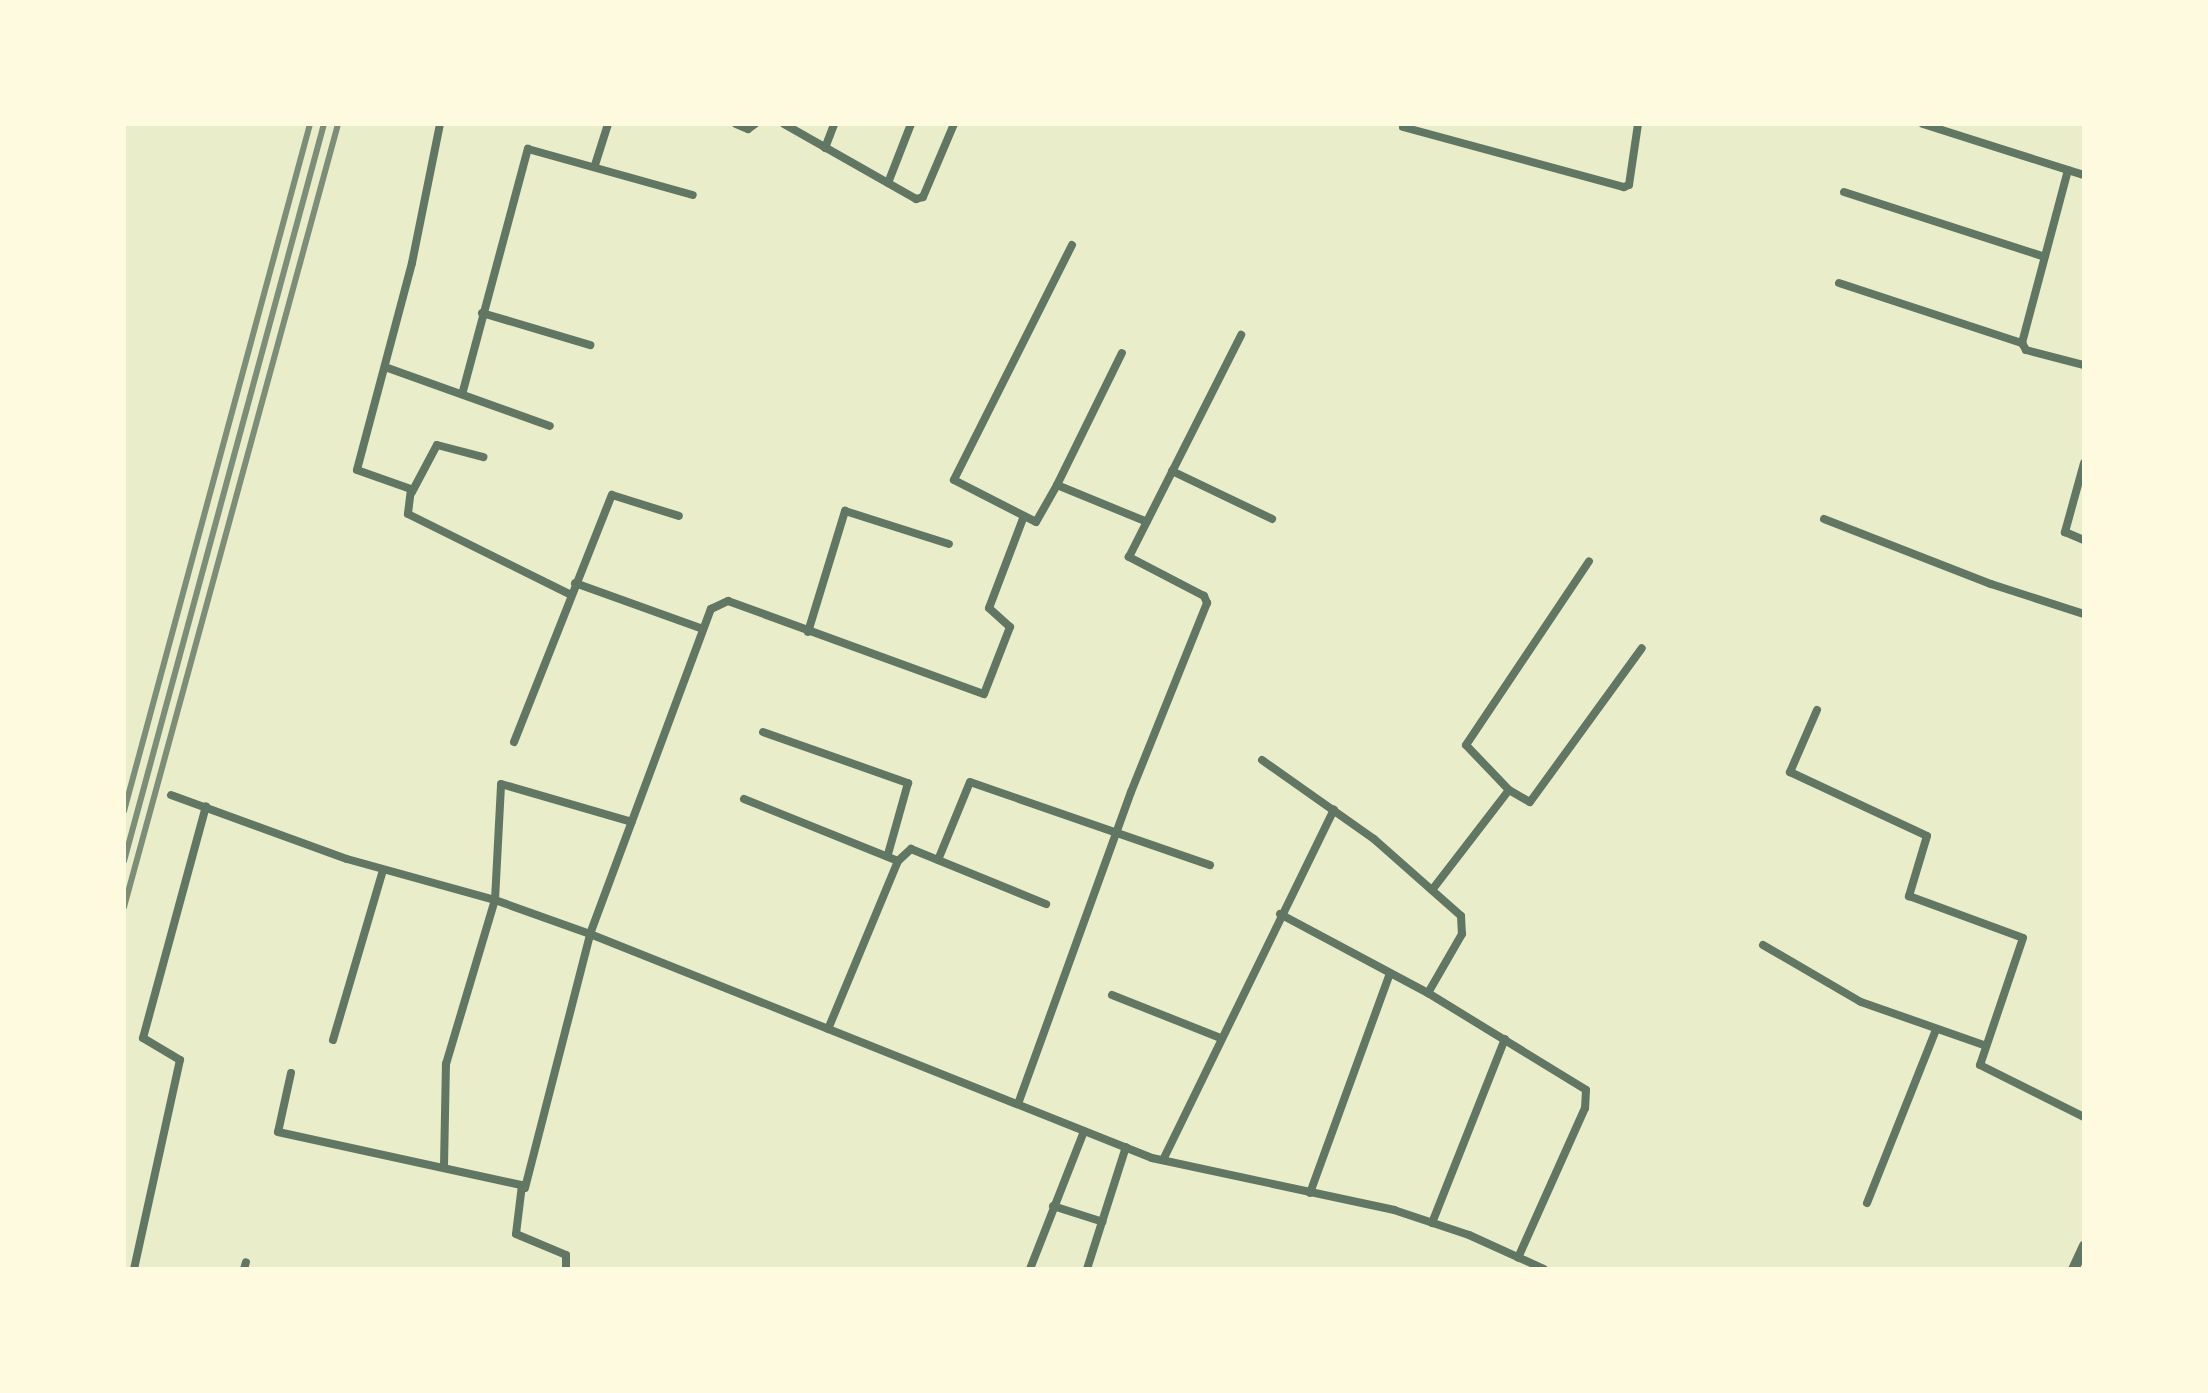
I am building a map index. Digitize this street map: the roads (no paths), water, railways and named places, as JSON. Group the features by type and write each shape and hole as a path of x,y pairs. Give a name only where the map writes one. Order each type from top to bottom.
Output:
{"street":[{"path":"412,492 357,470 385,367 440,124"},
{"path":"595,165 608,124"},
{"path":"736,124 748,129 755,124"},
{"path":"784,124 916,199 923,197 954,124"},
{"path":"825,148 834,124"},
{"path":"888,183 911,124"},
{"path":"1403,127 1624,187 1629,185 1638,124"},
{"path":"1923,124 2084,175"},
{"path":"463,391 528,149 595,165 693,195"},
{"path":"2022,343 2068,170"},
{"path":"1844,192 2045,257"},
{"path":"1072,245 954,478 1024,516 1040,520 1122,353"},
{"path":"1839,283 2022,343 2026,350 2084,365"},
{"path":"482,313 590,345"},
{"path":"1018,1104 1117,831 1207,603 1204,596 1130,558 1241,335"},
{"path":"385,367 463,391 550,426"},
{"path":"483,457 437,445 412,492 408,514 571,595"},
{"path":"2084,463 2065,532 2084,540"},
{"path":"1172,471 1272,519"},
{"path":"1057,485 1147,522"},
{"path":"514,742 612,495 679,516"},
{"path":"808,632 845,511 949,544"},
{"path":"566,1269 566,1255 516,1234 525,1188 590,934 715,604 728,601 984,694 1010,627 989,608 1024,516"},
{"path":"1824,519 1991,584 2084,614"},
{"path":"1589,561 1465,746 1509,790 1531,801 1642,648"},
{"path":"575,583 703,629"},
{"path":"1817,710 1790,772 1927,836 1909,896 2023,938 1984,1045 1982,1068 2084,1117"},
{"path":"763,732 908,783 888,854"},
{"path":"1262,760 1334,809 1461,916 1464,928 1428,993"},
{"path":"938,860 970,782 1210,865"},
{"path":"444,1166 448,1053 495,900 501,784 632,822"},
{"path":"1432,890 1509,790"},
{"path":"171,795 383,870 495,900 590,934 1163,1160 1432,1223 1544,1269"},
{"path":"744,799 888,854 898,861"},
{"path":"134,1269 180,1060 143,1038 206,806"},
{"path":"1163,1160 1218,1037 1334,809"},
{"path":"828,1029 898,861 908,848 1046,904"},
{"path":"333,1040 383,870"},
{"path":"1280,914 1428,993 1582,1084 1588,1098 1518,1258"},
{"path":"1763,945 1861,1002 1984,1045"},
{"path":"1310,1193 1390,973"},
{"path":"1112,995 1218,1037"},
{"path":"1867,1203 1936,1030"},
{"path":"1432,1223 1505,1039"},
{"path":"291,1073 280,1133 444,1166 525,1188"},
{"path":"1030,1269 1084,1131"},
{"path":"1087,1269 1126,1147"},
{"path":"1053,1206 1103,1222"},
{"path":"2073,1269 2084,1245"}],"railway":[{"path":"124,811 310,124"},
{"path":"124,861 324,124"},
{"path":"124,907 338,124"}]}
